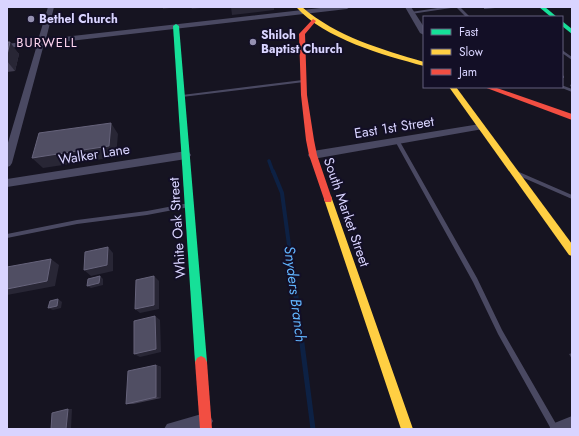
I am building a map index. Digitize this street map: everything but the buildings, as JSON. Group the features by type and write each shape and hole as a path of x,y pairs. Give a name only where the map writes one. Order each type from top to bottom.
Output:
{"street":[{"path":"7,163 51,7"},
{"path":"7,46 301,10 347,7"},
{"path":"542,7 553,16"},
{"path":"301,10 313,21 323,27 423,64"},
{"path":"409,10 423,31"},
{"name":"South Market Street","path":"313,21 302,34 307,127 313,155 407,429"},
{"path":"563,24 572,32"},
{"name":"White Oak Street","path":"176,26 206,425"},
{"path":"453,88 572,252"},
{"path":"491,88 571,116"},
{"name":"East 1st Street","path":"313,155 480,127"},
{"name":"Walker Lane","path":"7,183 186,155"},
{"path":"556,429 572,424"},
{"path":"172,429 206,425"}],"lane":[{"path":"409,10 452,7"},
{"path":"458,7 467,16"},
{"path":"486,8 495,7"},
{"path":"563,52 572,59"},
{"path":"182,96 304,81"},
{"path":"571,86 572,90"},
{"path":"563,87 572,90"},
{"path":"397,140 475,280 500,332 556,429"},
{"path":"512,171 572,197"},
{"path":"7,236 77,222 147,213 190,205"}],"waterway":[{"name":"Snyders Branch","path":"269,161 273,172"},
{"name":"Snyders Branch","path":"273,171 282,193 295,290"},
{"name":"Snyders Branch","path":"295,289 313,429"}],"traffic: fast":[{"path":"542,7 553,16"},
{"path":"563,24 572,32"},
{"path":"176,26 201,362"}],"traffic: slow":[{"path":"299,7 311,18 341,35 423,64"},
{"path":"453,88 572,252"},
{"path":"328,199 407,429"}],"traffic: jam":[{"path":"313,21 302,34 304,95 313,155 328,199"},
{"path":"490,88 572,117"},
{"path":"201,362 206,429"}],"place":[{"name":"Bethel Church","path":"31,19"},
{"name":"Shiloh Baptist Church","path":"253,42"}],"district":[{"name":"BURWELL","path":"47,42"}]}
